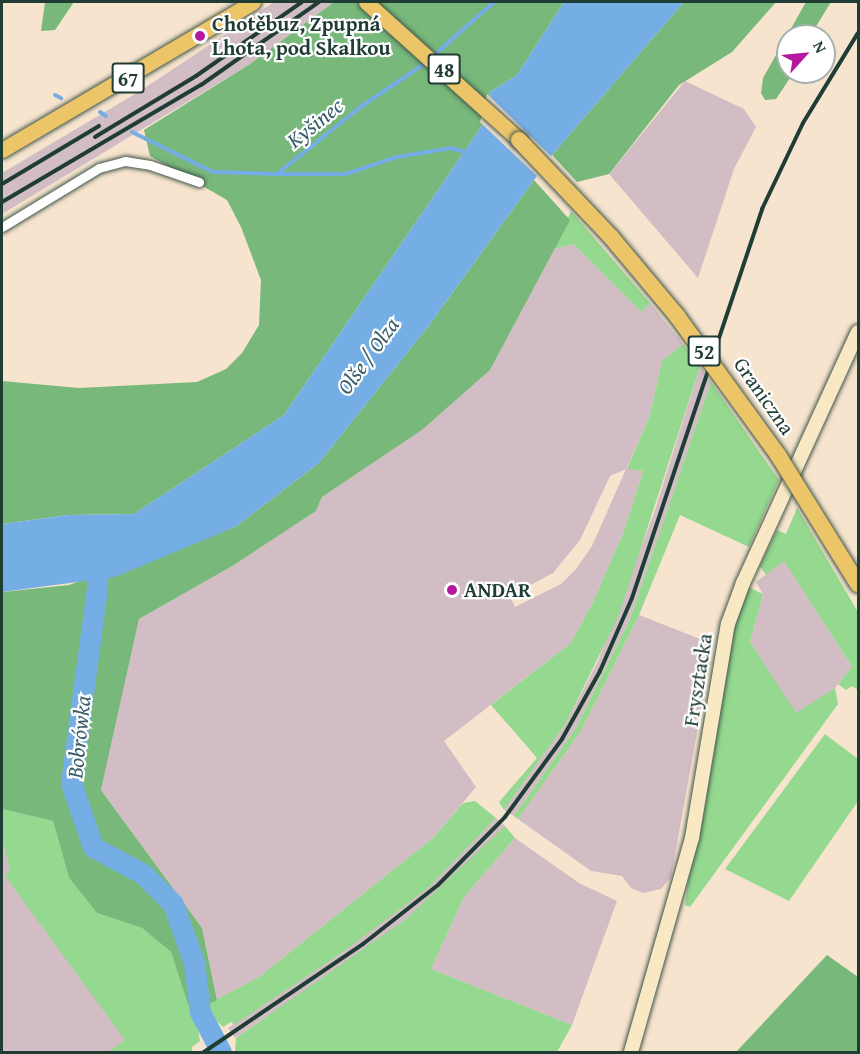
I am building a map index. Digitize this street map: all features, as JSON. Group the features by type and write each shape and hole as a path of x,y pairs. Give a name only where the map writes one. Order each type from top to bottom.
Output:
{"highway":[{"name":"Graniczna","path":"519,140 611,237 677,316 778,455 858,584"}],"main road":[{"name":"67","path":"2,150 253,2"},
{"name":"48","path":"366,2 519,140"}],"street":[{"path":"2,227 99,168 125,161 150,165 199,182"},
{"name":"Frysztacka","path":"631,1053 692,838 728,624 742,583 858,332"}],"shaded area":[{"path":"274,2 334,2 250,64 2,214 2,173 140,91"},
{"path":"685,81 744,109 756,127 734,169 698,278 609,174"},
{"path":"573,244 641,311 650,303 683,344 662,361 650,415 627,468 643,471 624,531 593,602 571,643 444,741 476,787 433,838 259,977 217,1000 202,928 101,790 139,619 234,565 316,511 322,497 422,430 490,370 554,249","holes":["626,469 592,546 576,569 561,584 515,607 510,596 553,573 580,540 610,476"]},
{"path":"700,367 711,382 630,619 576,728 514,816 504,810 566,723 598,661 654,513"},
{"path":"784,561 852,667 835,688 796,714 750,642 763,594 756,582"},
{"path":"639,615 713,644 671,877 661,889 643,893 631,888 622,876 591,871 518,819 581,731"},
{"path":"496,818 505,826 440,892 375,944 235,1038 228,1028 343,952 456,859"},
{"path":"515,838 579,883 617,901 572,1025 431,969 464,897"},
{"path":"2,840 10,869 146,1052 2,1052"}],"green space":[{"path":"45,2 74,2 55,30 41,31"},
{"path":"334,2 564,2 517,75 490,92 483,124 284,415 134,514 68,515 2,524 2,381 79,388 197,382 226,369 242,353 259,325 261,280 241,227 227,200 150,156 144,130 250,64"},
{"path":"684,2 776,2 732,52 679,85 609,174 577,182 552,155"},
{"path":"806,2 831,2 817,24 794,24"},
{"path":"776,55 776,84 786,84 776,99 765,100 761,93 763,78"},
{"path":"534,180 570,220 490,370 422,430 322,497 316,511 234,565 139,619 101,790 202,928 217,1000 191,1013 171,952 142,928 97,913 69,878 53,821 2,809 2,592 69,585 235,527 319,463 427,328"},
{"path":"571,211 650,303 641,312 573,244 554,249"},
{"path":"683,344 700,367 619,615 566,723 504,810 499,802 537,758 491,705 571,643 593,602 624,531 643,471 627,469 650,415 662,361"},
{"path":"711,382 779,480 749,547 680,515 639,615 581,731 518,819 514,816 576,728 630,619"},
{"path":"797,508 858,612 858,690 852,686 846,690 838,684 852,667 784,561 766,575 760,566 777,530 786,534"},
{"path":"748,587 763,594 750,642 796,713 835,688 838,704 690,907 685,905 687,887 736,618"},
{"path":"825,734 858,759 858,801 789,901 725,869"},
{"path":"475,801 496,818 428,888 343,952 234,1025 231,1022 223,1027 212,1016 197,1025 200,1041 192,1047 192,1052 108,1052 125,1040 5,876 10,869 2,840 2,809 53,821 69,878 97,913 142,928 171,952 192,1013 259,977 433,838 463,803"},
{"path":"505,826 515,838 464,897 431,969 572,1025 557,1052 235,1052 236,1038 406,919"},
{"path":"827,955 858,977 858,1052 736,1052"}],"water":[{"name":"Olše / Olza","path":"564,2 684,2 552,155 427,328 319,463 235,527 115,577 2,592 2,524 68,515 134,514 284,415 483,124 490,92 517,75"}],"pier":[{"path":"487,94 553,158 539,178 480,122"}],"waterway":[{"name":"Kyšinec","path":"432,57 494,2"},
{"name":"Kyšinec","path":"132,132 213,172 277,174 359,108 427,62"},
{"name":"Kyšinec","path":"55,95 61,98"},
{"name":"Kyšinec","path":"100,112 106,116"},
{"path":"278,174 346,174 397,157 451,148 467,153"},
{"name":"Bobrówka","path":"97,552 97,588 71,783 93,847 143,874 173,904 194,963 200,1012 221,1052"}],"railway":[{"path":"95,137 196,76 302,2"},
{"path":"2,202 201,85 319,2"},
{"path":"204,1052 363,944 438,885 505,817 562,739 600,671 632,598 762,209 803,123 858,33"},
{"path":"2,184 99,126"}],"place":[{"name":"Chotěbuz, Zpupná Lhota, pod Skalkou","path":"200,36"},
{"name":"ANDAR","path":"452,590"}]}
